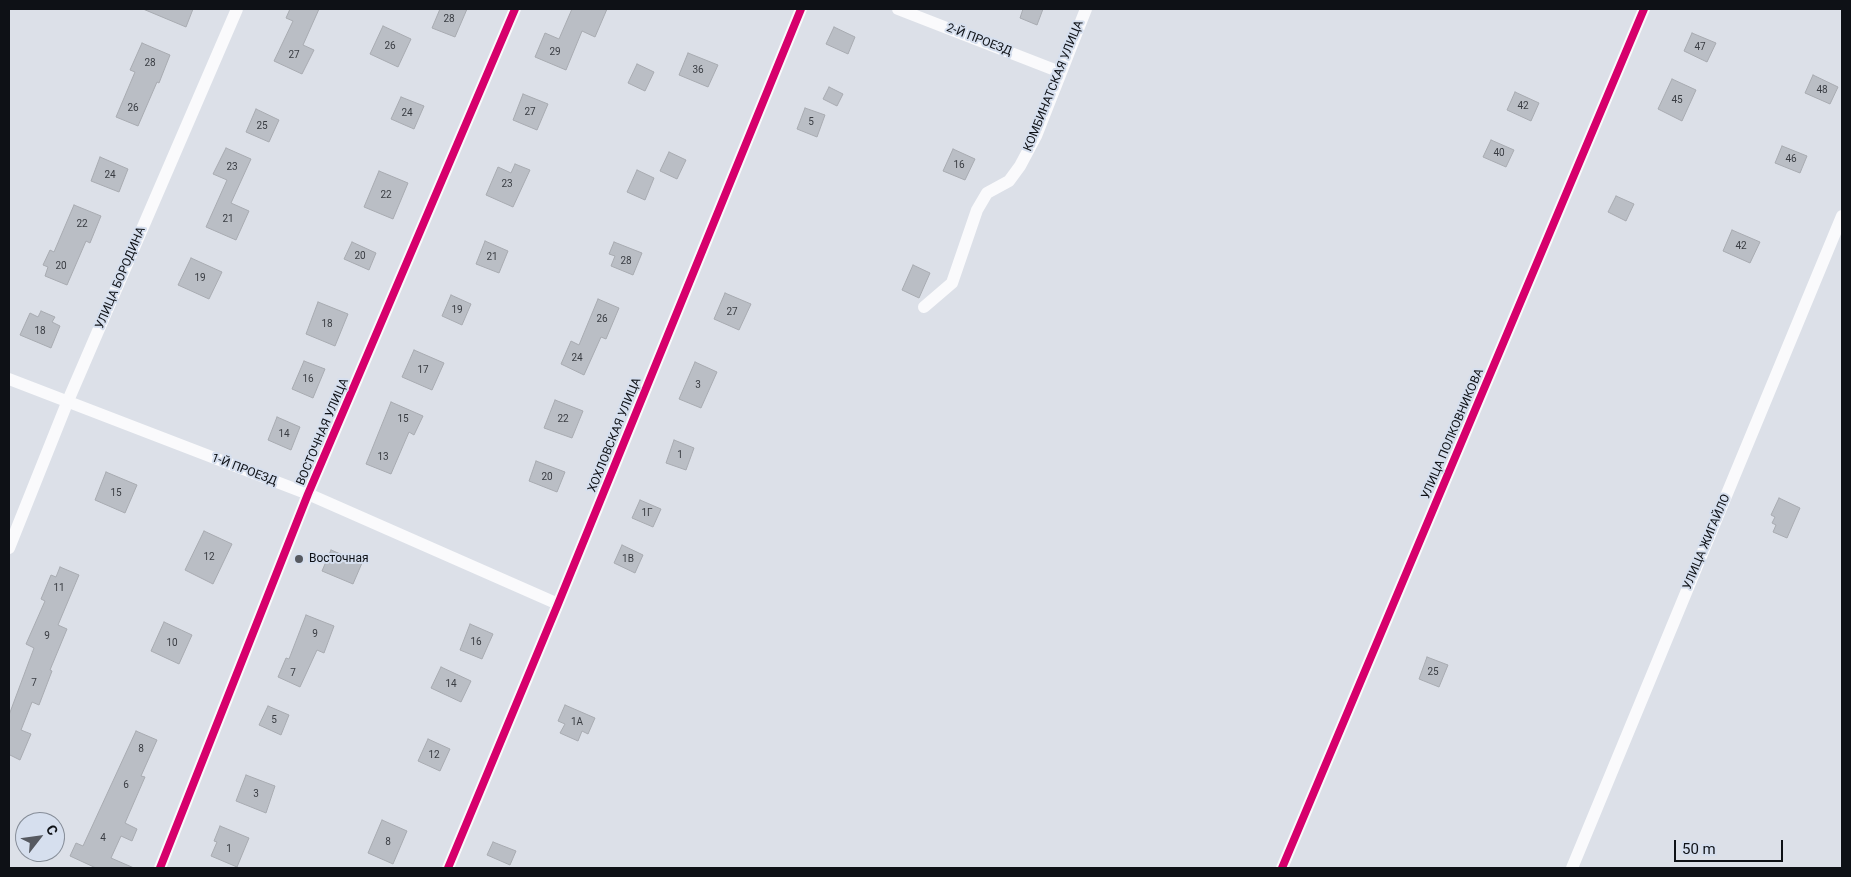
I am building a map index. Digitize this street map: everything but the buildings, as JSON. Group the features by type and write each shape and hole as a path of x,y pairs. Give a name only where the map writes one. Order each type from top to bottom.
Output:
{"street":[{"name":"УЛИЦА БОРОДИНА","path":"9,548 67,403 237,9"},
{"name":"ВОСТОЧНАЯ УЛИЦА","path":"160,868 308,494 515,9"},
{"name":"ХОХЛОВСКАЯ УЛИЦА","path":"448,868 801,9"},
{"name":"2-Й ПРОЕЗД","path":"898,9 1060,72"},
{"name":"КОМБИНАТСКАЯ УЛИЦА","path":"924,307 952,283 976,210 987,193 1009,181 1020,166 1036,136 1086,9"},
{"name":"УЛИЦА ПОЛКОВНИКОВА","path":"1282,868 1644,9"},
{"name":"УЛИЦА ЖИГАЙЛО","path":"1572,868 1842,216"},
{"name":"1-Й ПРОЕЗД","path":"9,379 67,403 308,494 558,604"}],"cycle path":[{"path":"160,868 308,494 515,9"},
{"path":"448,868 801,9"},
{"path":"1282,868 1644,9"}],"place":[{"name":"Восточная","path":"299,559"}]}
